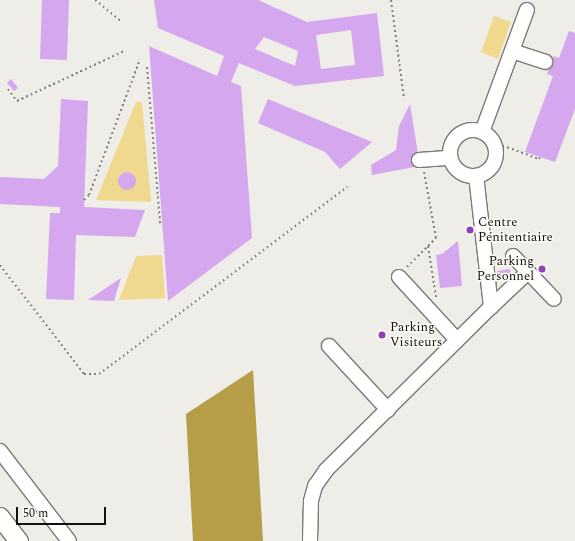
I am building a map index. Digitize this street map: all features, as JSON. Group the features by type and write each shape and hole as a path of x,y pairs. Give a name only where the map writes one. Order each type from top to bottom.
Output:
{"main road":[{"path":"0,517 19,541"}],"street":[{"path":"482,132 527,10"},
{"path":"512,51 545,62"},
{"path":"470,130 482,132 493,142 496,154 490,169 476,176 462,174 452,165 450,158 451,144 456,137 470,130"},
{"path":"419,160 450,158"},
{"path":"476,176 491,307"},
{"path":"513,256 554,299"},
{"path":"310,541 311,502 316,486 326,470 528,272"},
{"path":"398,277 457,340"},
{"path":"329,346 388,410"},
{"path":"0,451 69,541"}],"path":[{"path":"95,0 122,22"},
{"path":"392,0 404,99"},
{"path":"8,89 17,101 124,51"},
{"path":"84,200 89,195 139,62"},
{"path":"147,67 160,223"},
{"path":"493,142 539,159 540,157"},
{"path":"398,277 436,238 423,171 434,159"},
{"path":"0,265 84,374 100,374 347,187"},
{"path":"428,246 438,313 435,317"}],"shaded area":[{"path":"494,16 511,22 498,59 481,52"},
{"path":"136,102 142,102 151,202 96,200"},
{"path":"162,255 165,298 119,300 136,256"},
{"path":"253,370 263,541 193,541 186,414"}],"building":[{"path":"42,0 69,0 67,60 40,59"},
{"path":"154,0 258,0 307,22 377,13 384,76 295,86 239,63 231,82 241,86 252,238 168,301 149,46 217,76 224,56 158,28","holes":["351,30 355,65 321,69 316,35","264,37 298,51 295,66 255,49"]},
{"path":"569,31 575,33 575,109 555,162 525,152 553,76 547,74 554,56 559,58"},
{"path":"11,79 18,88 14,91 7,83"},
{"path":"61,99 88,101 84,207 145,210 135,237 76,235 74,300 46,299 50,213 60,213 60,207 0,204 0,177 44,179 58,166"},
{"path":"268,99 372,142 340,169 325,152 258,123"},
{"path":"410,104 420,166 372,175 371,165 396,150 399,126"},
{"path":"123,172 131,172 136,177 134,188 131,190 123,190 118,185 118,177"},
{"path":"458,241 462,286 440,288 436,255 442,254"},
{"path":"510,269 511,278 499,280 497,271"},
{"path":"121,278 114,301 88,300"}],"place":[{"name":"Centre Pénitentiaire","path":"470,230"},
{"name":"Parking Personnel","path":"542,269"},
{"name":"Parking Visiteurs","path":"382,335"}]}
